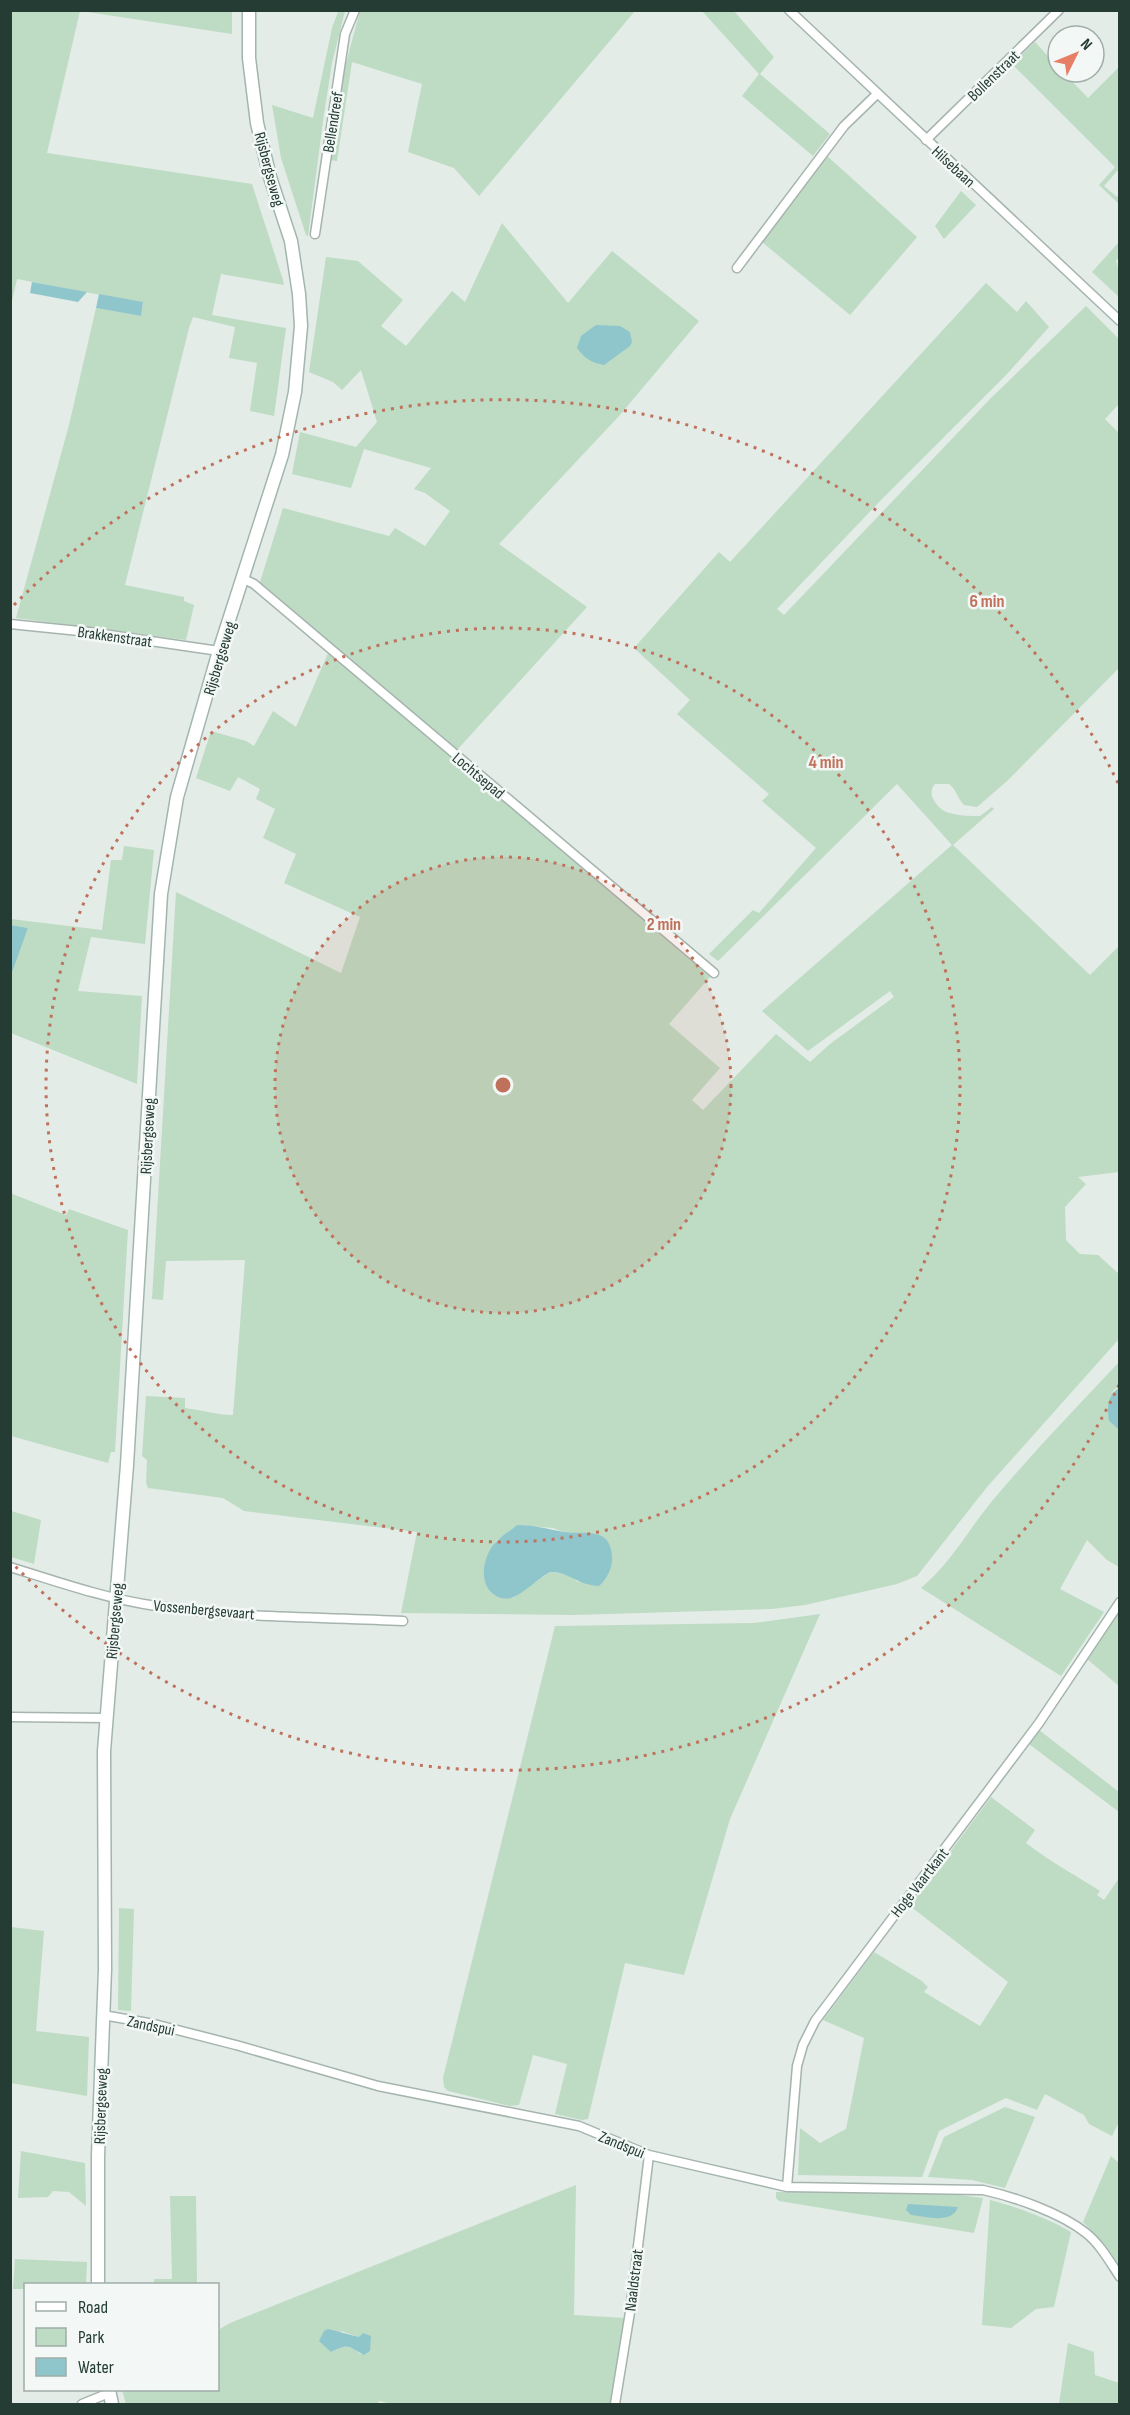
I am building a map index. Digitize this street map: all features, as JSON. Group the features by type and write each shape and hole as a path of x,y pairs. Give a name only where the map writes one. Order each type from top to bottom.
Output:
{"main road":[{"name":"Rijsbergseweg","path":"98,2283 98,2156 105,1940 106,1718 127,1476 161,894 177,797 219,651 282,455 295,392 301,326 291,241 270,177 257,123 249,58 249,10"}],"street":[{"name":"Bellendreef","path":"315,234 345,34 355,10"},
{"name":"Hilsebaan","path":"789,10 1119,321"},
{"name":"Bollenstraat","path":"926,140 1059,10"},
{"path":"738,268 844,126 877,94"},
{"name":"Lochtsepad","path":"244,579 254,584 714,973"},
{"name":"Brakkenstraat","path":"10,624 89,632 219,651"},
{"name":"Vossenbergsevaart","path":"10,1567 116,1598 153,1606 218,1612 403,1621"},
{"name":"Hoge Vaartkant","path":"787,2187 796,2066 815,2021 1039,1723 1119,1602"},
{"path":"10,1717 106,1718"},
{"name":"Zandspui","path":"103,2015 154,2024 236,2045 378,2086 579,2126 649,2155 787,2187 983,2190 1000,2194 1065,2219 1087,2233 1119,2277"},
{"name":"Naaldstraat","path":"615,2404 630,2312 649,2155"},
{"path":"82,2404 110,2396"}],"green space":[{"path":"11,11 80,11 47,153 252,184 283,280 284,285 221,274 212,315 286,328 274,416 250,411 257,363 229,358 235,327 193,317 189,328 125,585 184,597 184,601 194,605 186,640 16,618 69,425 96,308 141,316 143,303 17,279 11,305"},
{"path":"81,11 232,11 232,34"},
{"path":"336,11 345,11 332,63 308,236 281,158 272,105 313,118 332,28 338,12"},
{"path":"360,11 635,11 479,196 454,168 408,152 422,84 352,62 337,161 330,160 341,82"},
{"path":"702,11 734,11 774,57 760,74 830,134 813,156 742,96 759,74"},
{"path":"1035,42 1046,54 1046,84 1075,84 1088,98 1102,84 1106,84 1106,80 1119,67 1119,169 1104,186 1117,197 1119,194 1119,204 1099,185 1115,167 1012,64"},
{"path":"826,155 917,237 850,315 762,242"},
{"path":"961,191 976,205 944,239 935,226"},
{"path":"502,223 568,303 612,251 699,321 619,416 499,544 587,607 457,750 260,582 283,508 389,536 395,528 425,546 450,511 425,493 414,489 431,468 364,449 351,488 292,474 300,432 356,447 377,422 361,370 342,390 333,382 309,372 326,257 358,261 403,300 381,326 406,346 452,291 465,302"},
{"path":"1119,242 1119,259 1116,260 1119,273 1119,297 1092,272"},
{"path":"986,283 1017,312 1026,301 1049,327 1007,374 883,498 777,609 784,615 990,399 1086,306 1119,339 1119,404 1105,419 1119,433 1119,668 1006,782 977,807 964,805 949,784 935,784 932,788 932,797 938,806 954,814 980,816 992,807 994,809 953,845 1090,975 1119,946 1119,1172 1078,1177 1086,1184 1065,1207 1066,1240 1080,1254 1098,1255 1119,1274 1119,1339 987,1487 917,1576 897,1584 805,1605 772,1609 574,1615 401,1613 417,1532 244,1511 223,1498 148,1488 146,1483 147,1460 142,1456 146,1396 185,1398 185,1408 233,1415 245,1260 166,1261 163,1300 152,1299 176,892 341,973 360,917 284,883 296,854 263,838 275,809 256,799 260,789 238,777 230,791 196,778 211,731 246,741 254,746 273,711 296,727 329,651 710,977 669,1024 720,1068 692,1100 703,1110 776,1034 810,1062 830,1044 894,997 890,991 808,1051 762,1011 952,845 897,784 718,961 709,954 753,910 759,913 816,848 762,801 769,794 677,714 690,700 634,648 719,552 730,562","holes":["517,1525 553,1528 564,1532 579,1583 569,1575 550,1572 513,1598 485,1563 496,1541"]},
{"path":"124,846 154,850 145,944 91,937 78,991 142,996 137,1084 11,1033 10,975 28,928 11,925 11,919 102,930 111,860 122,860"},
{"path":"10,1193 66,1215 69,1209 128,1230 115,1452 111,1452 108,1463 11,1436"},
{"path":"1119,1362 1119,1385 1113,1391 1109,1421 1119,1430 1119,1567 1107,1560 1087,1540 1060,1589 1104,1612 1061,1676 921,1588 950,1557 1008,1482"},
{"path":"11,1511 41,1520 34,1564 11,1557"},
{"path":"1119,1612 1119,1686 1087,1659"},
{"path":"820,1614 730,1819 684,1975 625,1963 588,2119 582,2120 555,2114 567,2064 533,2055 519,2105 510,2106 448,2091 444,2087 443,2078 555,1626 754,1623"},
{"path":"1039,1730 1119,1792 1119,1812 1029,1744"},
{"path":"991,1797 1035,1830 1026,1843 1100,1891 1097,1895 1104,1900 1119,1878 1120,2120 1112,2136 1089,2124 1084,2115 1045,2094 1037,2110 1006,2098 939,2131 922,2177 798,2175 800,2128 820,2143 846,2129 864,2038 823,2020 874,1952 922,1981 928,1987 924,1992 980,2026 1008,1982 910,1906"},
{"path":"119,1908 134,1909 131,2011 118,2010"},
{"path":"11,1927 44,1931 36,2031 89,2037 87,2096 11,2083"},
{"path":"1005,2107 1035,2117 1005,2188 972,2180 928,2177 944,2137"},
{"path":"21,2151 85,2163 86,2206 69,2192 53,2191 48,2197 18,2198"},
{"path":"1111,2156 1119,2163 1119,2269 1105,2246 1083,2222"},
{"path":"576,2185 574,2315 625,2318 611,2404 393,2404 379,2401 377,2404 126,2404 122,2391 219,2391 219,2329 230,2323","holes":["341,2331 359,2337 367,2354 360,2354 346,2347 331,2352"]},
{"path":"776,2192 952,2194 983,2198 974,2233 779,2201 776,2198"},
{"path":"170,2196 196,2196 197,2283 154,2283 154,2279 172,2279"},
{"path":"990,2200 1032,2213 1071,2232 1054,2307 1036,2309 1011,2328 982,2325"},
{"path":"15,2259 87,2262 86,2283 24,2283 24,2289 13,2289"},
{"path":"1068,2343 1094,2352 1095,2375 1119,2383 1119,2404 1059,2404"}],"water":[{"path":"32,282 87,292 78,302 30,293"},
{"path":"99,294 143,302 141,316 96,308"},
{"path":"596,325 620,326 630,332 632,342 630,346 604,365 589,360 577,348 581,336"},
{"path":"11,925 28,928 10,975"},
{"path":"1119,1388 1119,1430 1109,1421 1108,1412 1110,1398"},
{"path":"517,1525 601,1536 607,1540 612,1556 612,1564 607,1576 599,1586 550,1572 511,1598 505,1599 497,1596 486,1585 485,1564 493,1545"},
{"path":"908,2204 958,2207 950,2216 937,2218 911,2215 906,2210"},
{"path":"328,2329 359,2337 363,2333 371,2336 370,2351 364,2355 346,2347 331,2352 319,2341 324,2331"}]}
